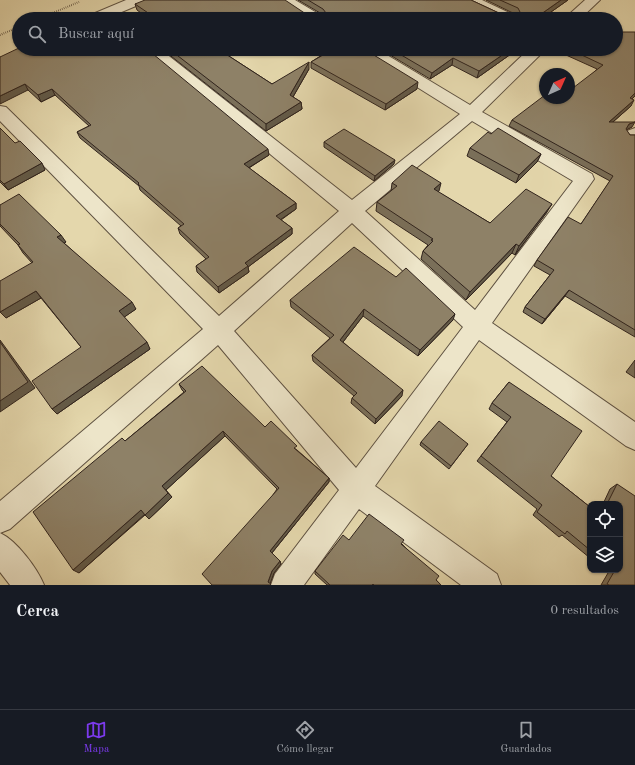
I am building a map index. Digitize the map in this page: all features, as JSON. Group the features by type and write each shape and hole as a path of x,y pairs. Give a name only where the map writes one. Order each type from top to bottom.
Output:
{"street":[{"path":"117,12 138,0"},
{"path":"286,0 306,12"},
{"path":"471,0 497,12"},
{"path":"579,12 593,0"},
{"path":"160,56 352,211 476,326 635,437"},
{"path":"286,585 585,179 471,113 377,56"},
{"path":"0,519 218,330 352,211 471,113 531,56"},
{"path":"0,111 218,330 357,490 486,585"},
{"path":"0,548 28,585"}],"path":[{"path":"55,12 84,0"},
{"path":"0,35 12,30"}],"building":[{"path":"145,0 285,0 303,12 147,12 135,4"},
{"path":"308,0 471,0 497,12 325,12"},
{"path":"500,0 561,0 544,12 520,12 518,8"},
{"path":"623,32 635,32 635,93 630,98 634,100 609,122 635,122 629,124 626,129 630,135 635,135 635,330 569,290 545,319 525,307 554,270 537,260 568,217 581,224 613,176 512,120 539,100 539,104 575,104 575,86 603,65 584,56 623,56"},
{"path":"12,51 12,56 155,56 268,149 244,164 296,203 276,216 292,228 245,263 248,266 218,287 196,266 209,257 178,228 184,224 138,184 139,183 77,132 91,125 52,89 38,95 25,84 0,96 0,57"},
{"path":"178,56 229,56 272,84 309,62 290,95 301,102 266,124"},
{"path":"321,56 375,56 418,82 386,104 311,62"},
{"path":"403,56 501,56 479,71 453,58 432,73"},
{"path":"0,128 15,143 20,141 42,163 4,184 0,180"},
{"path":"498,128 541,154 519,175 470,148 488,132 491,134"},
{"path":"344,129 395,160 375,176 324,142"},
{"path":"412,165 441,183 434,189 490,223 526,189 552,204 519,246 516,244 470,292 423,251 433,241 431,240 433,239 377,202 397,186 392,183"},
{"path":"19,194 61,235 57,237 132,302 119,311 147,342 52,409 32,381 81,347 36,291 0,312 0,281 33,262 18,245 20,244 0,224 0,205"},
{"path":"354,247 396,277 406,268 455,314 420,350 364,309 340,340 403,390 376,419 352,398 357,393 312,355 334,335 290,300"},
{"path":"0,342 28,382 0,401"},
{"path":"202,366 265,427 271,421 297,446 294,448 329,478 270,551 280,561 272,571 268,582 271,584 212,585 202,574 279,488 223,431 162,486 168,493 145,515 141,510 73,570 33,512 122,438 125,441 186,391 179,384"},
{"path":"509,382 582,431 551,476 587,505 587,548 567,531 565,534 537,512 542,505 481,456 511,417 492,403"},
{"path":"439,421 468,444 451,466 421,442"},
{"path":"617,484 635,496 635,585 607,584 613,573 623,573 623,501 608,501"},
{"path":"369,514 404,540 401,544 439,576 436,580 441,585 330,585 315,571 343,535 349,540"}]}
